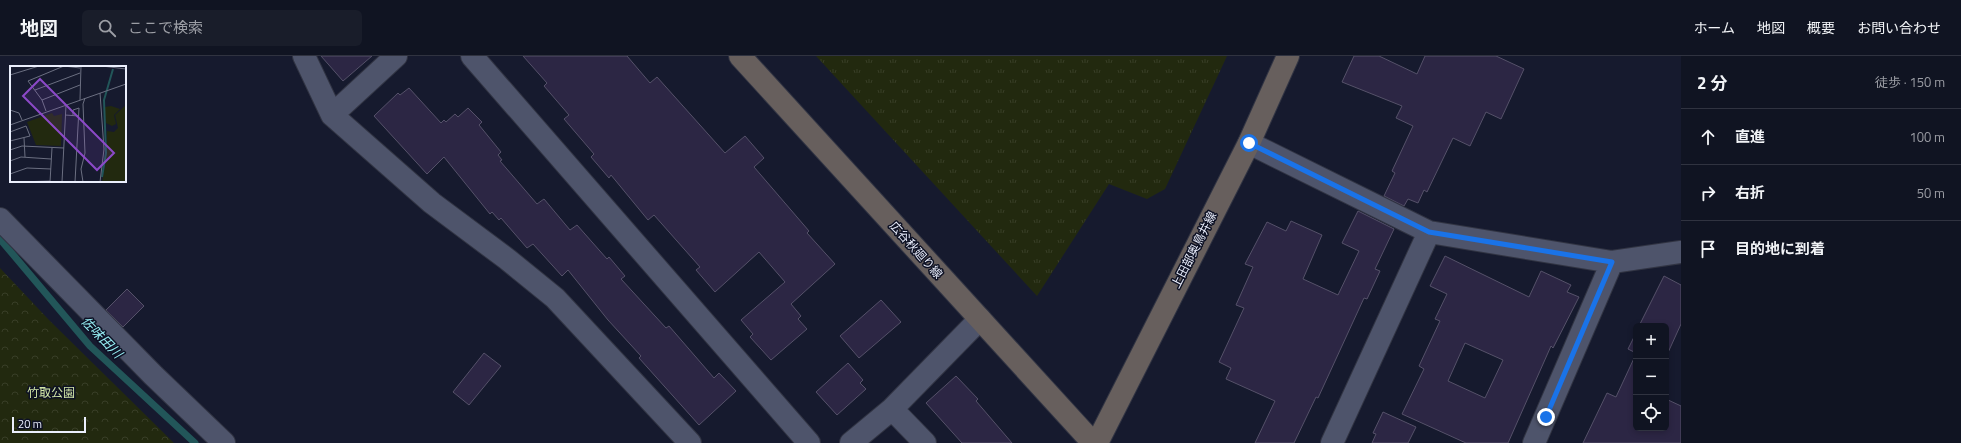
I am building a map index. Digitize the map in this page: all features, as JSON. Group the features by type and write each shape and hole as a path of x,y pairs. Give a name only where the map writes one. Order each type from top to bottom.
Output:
{"street":[{"path":"304,56 332,115 432,203 507,259 555,298 690,443"},
{"path":"332,115 396,56"},
{"path":"472,56 809,443"},
{"name":"広谷秋廻り線","path":"740,56 1093,443"},
{"name":"上田部奥鳥井線","path":"1097,443 1249,143 1288,56"},
{"path":"1249,143 1429,232 1612,262 1681,252"},
{"path":"0,219 153,376 224,443"},
{"path":"1332,443 1429,232"},
{"path":"1534,443 1612,262"},
{"path":"851,443 892,409 980,319"},
{"path":"892,409 925,443"}],"green space":[{"path":"816,56 1227,56 1165,189 1147,199 1109,184 1037,296"},
{"name":"竹取公園","path":"0,268 49,320 174,443 0,443"}],"building":[{"path":"321,56 372,56 343,81"},
{"path":"523,56 627,56 650,83 657,77 725,153 745,136 764,158 754,167 809,231 807,233 835,264 791,304 801,316 798,319 807,329 771,360 750,337 753,334 741,320 785,282 759,252 715,292 696,270 700,267 654,215 648,220 611,175 609,178 591,157 594,154 564,119 569,115 544,86 547,83"},
{"path":"1354,56 1379,56 1417,74 1425,56 1496,56 1524,69 1501,119 1486,112 1470,146 1453,138 1427,192 1424,190 1418,203 1408,199 1404,206 1384,196 1395,173 1392,171 1413,126 1396,118 1402,106 1342,82"},
{"path":"409,88 441,123 444,120 446,122 455,114 458,117 468,108 482,122 479,125 501,152 498,155 502,160 500,161 537,204 544,199 570,230 577,225 607,259 609,257 625,276 621,279 666,328 669,326 714,378 719,373 736,391 699,425 639,358 641,356 608,320 568,270 562,276 533,244 527,248 501,218 499,220 492,212 490,214 444,157 427,174 374,116 398,93 400,95"},
{"path":"1358,211 1394,229 1375,269 1380,271 1367,299 1364,298 1318,398 1316,397 1294,443 1255,443 1275,401 1226,379 1231,368 1219,362 1244,308 1236,305 1253,267 1245,264 1267,222 1286,231 1291,221 1322,235 1303,279 1338,295 1359,251 1342,243"},
{"path":"1445,256 1529,297 1541,271 1571,285 1567,292 1579,297 1553,348 1551,346 1508,443 1466,443 1402,414 1424,369 1419,366 1440,321 1435,319 1447,294 1430,286","holes":["1465,343 1503,360 1485,398 1448,381"]},
{"path":"1664,276 1681,285 1681,324 1669,350 1669,323 1640,323"},
{"path":"127,289 144,306 123,327 106,310"},
{"path":"881,300 901,322 859,358 840,336"},
{"path":"1633,339 1633,352 1628,349"},
{"path":"484,353 501,366 469,405 453,392"},
{"path":"1633,360 1633,431 1669,431 1669,400 1681,406 1681,443 1583,443 1607,393 1616,397"},
{"path":"848,363 863,380 860,383 866,389 837,415 816,392"},
{"path":"956,376 978,399 976,401 1012,443 962,443 926,403"},
{"path":"1383,412 1416,427 1408,443 1372,443 1376,434 1373,433"}],"waterway":[{"name":"佐味田川","path":"0,239 90,346 195,443"}],"route":[{"path":"1249,143 1429,232 1612,262 1546,417"}]}
